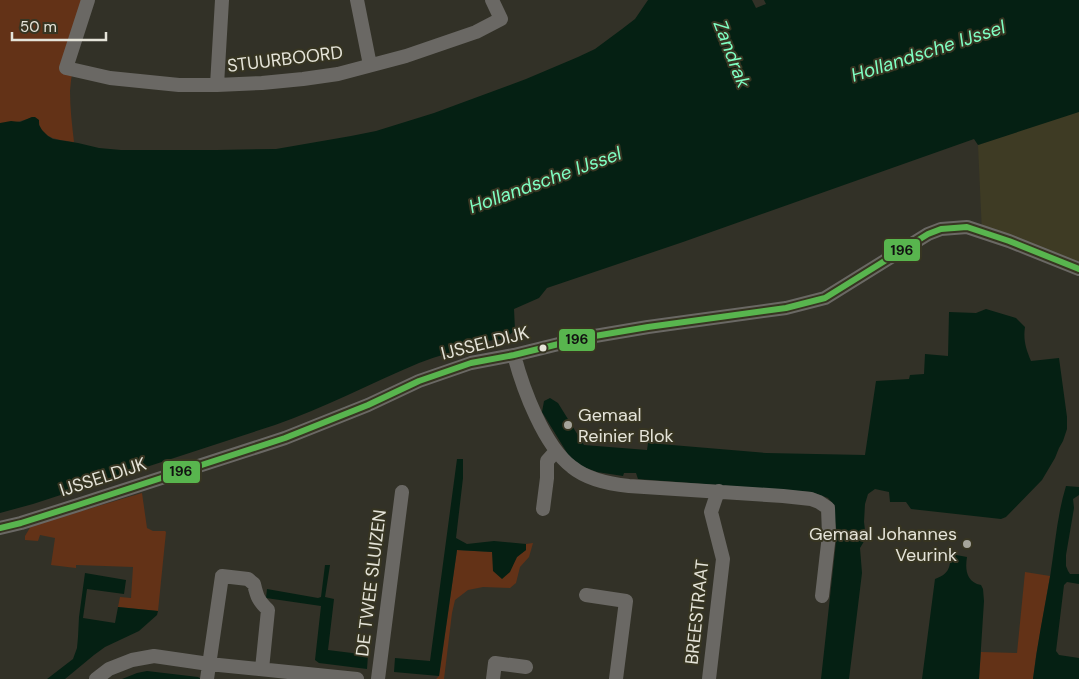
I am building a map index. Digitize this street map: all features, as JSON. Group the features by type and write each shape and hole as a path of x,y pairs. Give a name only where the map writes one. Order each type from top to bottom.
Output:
{"street":[{"name":"STUURBOORD","path":"88,0 66,68 110,78 179,85 262,83 303,79 338,74 406,56 476,32 500,19 492,0"},
{"path":"217,85 222,0"},
{"path":"357,0 370,65"},
{"name":"IJSSELDIJK","path":"0,528 69,508 286,438 368,405 419,381 471,363 514,355 582,338 786,308 825,298 896,253 928,234 941,229 967,227 1009,241 1079,269"},
{"path":"514,355 530,400 545,433 556,451 570,466 582,474 610,484 811,499 828,508 829,535 822,596"},
{"path":"543,509 547,461 556,451"},
{"name":"DE TWEE SLUIZEN","path":"378,679 402,492"},
{"name":"BREESTRAAT","path":"709,679 723,559 711,512 719,492"},
{"path":"207,679 222,576 248,579 254,584 256,596 268,610 262,668"},
{"path":"586,595 626,601 616,679"},
{"path":"96,679 109,669 132,660 154,656 209,664 262,668 302,676 357,679"},
{"path":"493,679 496,663 526,667"}],"shaded area":[{"path":"0,0 91,0 71,80 70,104 74,142 52,138 43,132 39,122 32,117 16,122 0,123"},
{"path":"1079,110 1079,265 982,233 978,145"},
{"path":"142,493 147,528 153,531 166,532 158,611 118,607 120,597 131,598 133,567 76,565 76,568 51,565 55,538 40,535 38,541 25,540 25,536 31,526"},
{"path":"533,543 529,557 520,567 516,583 510,588 483,587 468,590 455,600 444,679 436,679 439,676 440,670 457,550 493,552 493,571 513,564 517,557 526,550 526,544"},
{"path":"1025,572 1050,576 1033,679 979,679 981,652 1017,653"}],"water":[{"path":"648,0 752,0 756,8 766,4 764,0 1079,0 1079,112 978,145 974,139 547,288 539,298 514,309 515,330 504,340 474,345 419,363 275,425 0,513 0,123 20,122 35,117 39,120 42,130 53,139 99,148 121,150 276,149 351,136 376,131 434,113 526,79 578,57 595,49 635,19"},
{"path":"986,309 1016,318 1025,327 1025,344 1031,361 1059,358 1067,417 1067,429 1063,441 1042,480 1006,517 1001,519 911,509 906,502 890,502 889,492 875,489 868,494 865,504 864,522 866,538 860,548 862,573 849,679 821,679 837,533 834,516 835,506 828,498 812,492 638,479 636,473 624,473 623,476 597,472 581,466 569,456 542,412 544,401 550,398 558,403 584,445 647,450 648,443 766,453 865,455 876,381 909,379 910,375 924,374 925,354 948,356 949,312 976,313"},
{"path":"457,459 463,459 463,478 456,538 467,544 494,541 526,544 526,550 517,557 510,572 502,579 493,571 492,552 457,550 439,676 394,672 395,658 430,661"},
{"path":"1066,486 1079,487 1079,495 1073,499 1074,508 1066,555 1066,566 1070,574 1079,574 1079,584 1067,582 1064,585 1056,651 1059,655 1079,658 1079,679 1033,679 1058,519"},
{"path":"951,554 967,557 966,566 969,578 981,585 983,589 984,601 979,679 922,679 935,579 948,570"},
{"path":"325,565 330,565 325,597 334,599 328,650 368,655 367,669 319,663 315,660 321,606 266,598 267,589 321,597"},
{"path":"85,573 126,580 124,594 87,589 83,618 115,623 118,607 158,611 157,615 139,631 105,647 65,679 47,679 73,659 77,648"},
{"path":"147,671 198,677 201,679 122,679"}],"transit line":[{"name":"196","path":"0,528 21,523 285,438 368,405 419,381 471,363 514,355 583,338 786,308 825,298 928,234 941,229 967,227 1009,241 1079,269"}],"place":[{"name":"Gemaal Reinier Blok","path":"568,425"},
{"name":"Gemaal Johannes Veurink","path":"967,544"}],"water label":[{"name":"Hollandsche IJssel","path":"928,51"},
{"name":"Zandrak","path":"732,54"},
{"name":"Hollandsche IJssel","path":"545,180"}]}
